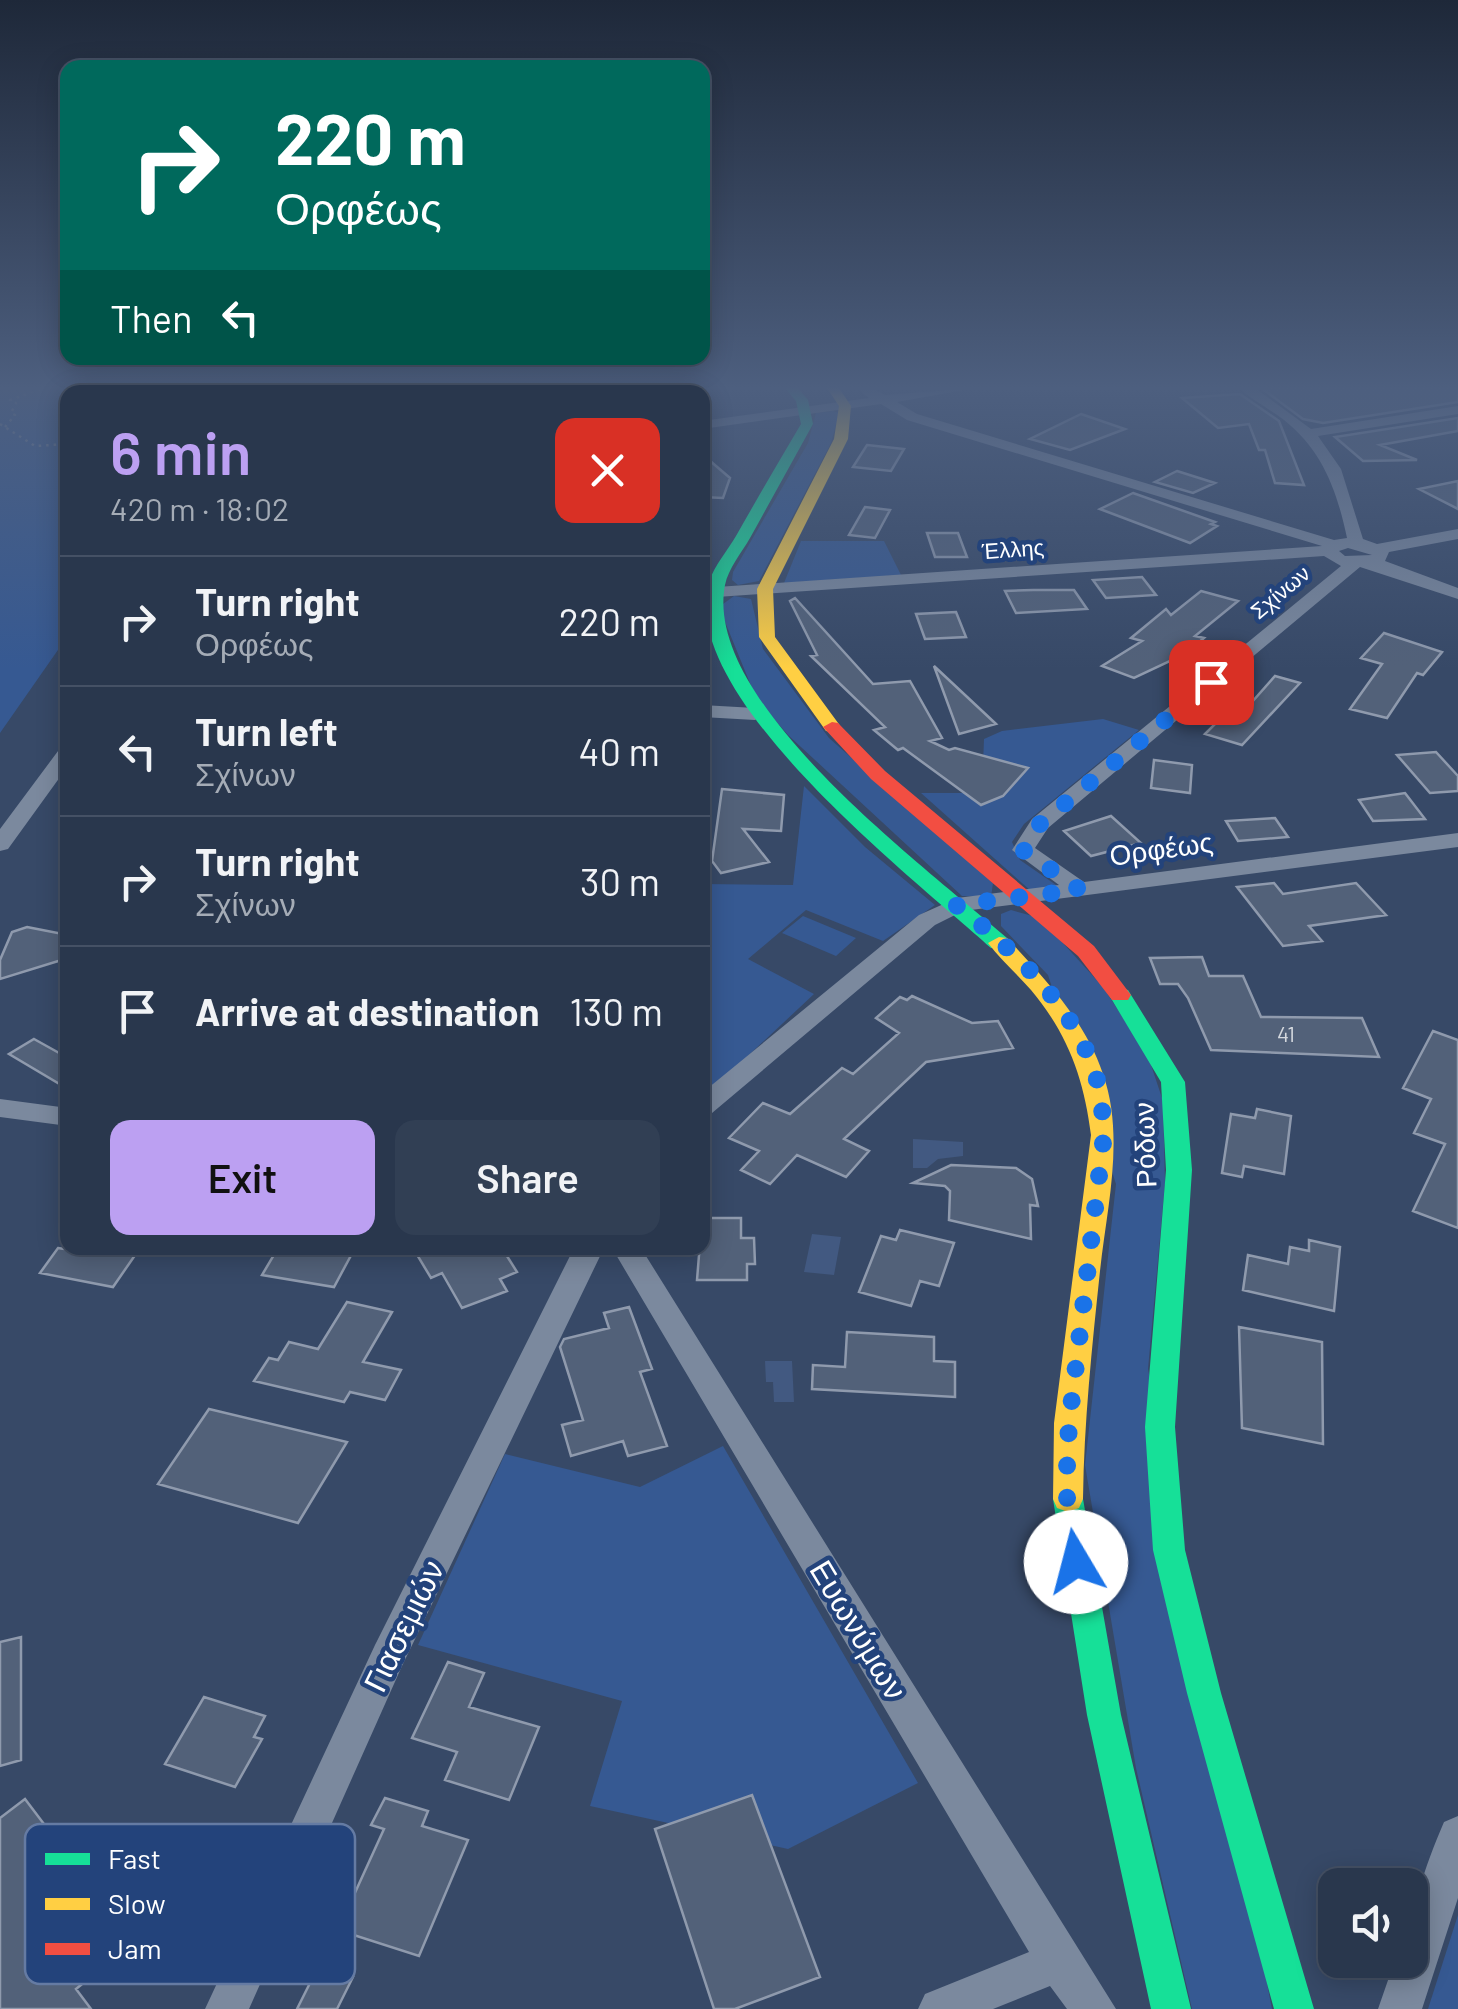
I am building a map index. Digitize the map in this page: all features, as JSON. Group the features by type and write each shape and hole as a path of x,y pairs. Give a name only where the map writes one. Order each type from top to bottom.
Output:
{"street":[{"path":"710,589 775,482"},
{"path":"765,589 819,482"},
{"path":"1119,482 1330,548"},
{"path":"1342,482 1365,555 1458,594"},
{"name":"Έλλης","path":"710,592 1330,548 1365,555 1458,534"},
{"name":"Σχίνων","path":"1080,890 1023,850 1040,824 1365,555"},
{"name":"Ρόδων","path":"765,589 767,637 826,721 946,835 1030,899 1086,952 1112,984 1173,1082 1179,1170 1160,1427 1170,1550 1204,1693 1294,2009"},
{"name":"Ρόδων","path":"710,603 724,655 755,714 956,905 1000,939 1039,981 1083,1044 1100,1088 1104,1135 1069,1423 1066,1490 1104,1715 1171,2009"},
{"path":"710,711 755,714"},
{"path":"0,844 60,762"},
{"path":"1449,841 1458,861"},
{"name":"Ορφέως","path":"710,1100 928,920 956,905 1030,899 1449,841"},
{"path":"0,1108 60,1116"},
{"name":"Γιασεμιών","path":"312,1824 388,1657 586,1255"},
{"name":"Ευωνύμων","path":"630,1255 1058,1961 1094,2009"},
{"path":"1400,2009 1458,1836"},
{"path":"940,2009 1058,1961"},
{"name":"Γιασεμιών","path":"227,2009 238,1984"}],"shaded area":[{"path":"0,482 60,482 60,647 0,733"},
{"path":"785,482 811,482 759,581 738,585 732,580"},
{"path":"801,541 884,541 901,575 784,583"},
{"path":"734,596 751,599 763,649 829,738 993,883 991,897 962,896 788,735 756,698 719,607"},
{"path":"1103,719 1139,730 1024,824 1012,842 1020,860 1059,887 1031,891 921,793 982,793 984,739 1002,731"},
{"path":"804,786 865,847 935,905 883,941 806,910 748,959 814,994 718,1084 710,1087 710,884 793,885"},
{"path":"1011,910 1040,918 1103,987 1148,1056 1163,1101 1165,1183 1148,1369 1272,2009 1192,2009 1136,1768 1085,1465 1116,1184 1048,975 1001,926 1001,914"},
{"path":"803,916 856,938 836,956 782,933"},
{"path":"913,1139 963,1142 963,1156 938,1159 927,1168 913,1168"},
{"path":"812,1234 841,1237 834,1275 804,1272"},
{"path":"765,1361 792,1361 794,1402 774,1402 773,1382 766,1382"},
{"path":"723,1446 918,1783 788,1849 590,1806 622,1701 418,1645 505,1454 640,1487"},
{"path":"1458,1915 1458,2009 1428,2009"}],"building":[{"path":"710,482 729,482 723,498 710,497"},
{"path":"1155,482 1211,482 1215,483 1193,493"},
{"path":"1303,482 1304,485 1275,483"},
{"path":"1458,482 1458,509 1419,489"},
{"path":"1133,493 1217,526 1190,543 1100,509"},
{"path":"865,507 890,510 875,538 849,535"},
{"path":"927,533 958,533 967,557 935,557"},
{"path":"1142,577 1156,595 1106,598 1093,580"},
{"path":"1074,590 1087,609 1016,613 1005,591"},
{"path":"1201,591 1238,601 1195,636 1204,638 1185,654 1134,678 1102,666 1142,641 1131,638 1166,609 1171,615"},
{"path":"795,598 873,684 910,681 942,738 930,741 949,750 955,748 1028,768 1003,796 981,805 903,748 898,750 874,730 885,727 811,656 817,655 790,601"},
{"path":"956,612 966,637 925,639 916,614"},
{"path":"1384,633 1442,652 1423,675 1417,673 1387,718 1350,709 1382,664 1361,658"},
{"path":"934,666 996,724 959,734"},
{"path":"1275,676 1300,683 1242,745 1205,734 1231,708 1244,711"},
{"path":"1436,752 1458,776 1458,791 1430,793 1397,755"},
{"path":"1154,760 1192,765 1190,793 1151,788"},
{"path":"722,789 784,795 781,831 743,829 769,862 721,873 712,861"},
{"path":"1405,793 1425,819 1373,821 1359,800"},
{"path":"1111,816 1141,843 1091,856 1064,831"},
{"path":"1275,818 1288,837 1238,841 1226,821"},
{"path":"1274,883 1283,894 1356,883 1386,915 1309,926 1322,941 1283,946 1237,887"},
{"path":"27,927 60,933 60,960 0,979 0,960 12,932"},
{"path":"1202,957 1209,976 1243,976 1261,1017 1362,1018 1379,1057 1211,1050 1188,998 1178,984 1160,984 1150,958"},
{"path":"912,996 972,1023 998,1021 1013,1048 926,1062 844,1139 869,1151 846,1177 797,1155 770,1184 741,1170 759,1151 729,1138 763,1103 790,1114 842,1068 853,1074 899,1033 876,1018 900,997 907,1000"},
{"path":"1433,1031 1458,1040 1458,1228 1413,1211 1445,1144 1414,1133 1431,1099 1403,1088"},
{"path":"34,1039 60,1054 60,1084 9,1054"},
{"path":"1257,1109 1291,1116 1284,1174 1244,1166 1242,1177 1222,1173 1231,1114 1255,1118"},
{"path":"951,1165 1016,1168 1032,1179 1038,1206 1030,1205 1031,1239 949,1220 950,1191 945,1186 913,1183"},
{"path":"710,1218 741,1218 741,1238 754,1238 755,1264 747,1264 747,1280 697,1280 699,1255 710,1255"},
{"path":"900,1230 954,1243 939,1286 920,1281 911,1306 859,1292 881,1236 896,1240"},
{"path":"1309,1240 1340,1247 1334,1311 1243,1290 1248,1255 1288,1264 1290,1247 1309,1251"},
{"path":"58,1248 60,1255 135,1255 113,1287 40,1273"},
{"path":"274,1255 351,1255 334,1287 262,1275"},
{"path":"417,1255 506,1255 517,1272 500,1279 507,1291 462,1308 442,1273 431,1278"},
{"path":"347,1302 392,1312 363,1362 401,1370 385,1400 350,1392 344,1402 254,1381 269,1358 278,1360 289,1342 318,1349"},
{"path":"629,1307 652,1369 640,1372 667,1446 628,1456 623,1441 571,1456 562,1425 583,1420 560,1347 564,1339 609,1328 604,1313"},
{"path":"1239,1327 1322,1342 1323,1444 1242,1428"},
{"path":"847,1332 934,1337 934,1361 955,1362 955,1397 812,1389 813,1365 845,1367"},
{"path":"209,1409 347,1442 298,1523 158,1484"},
{"path":"21,1637 21,1760 0,1766 0,1642"},
{"path":"448,1662 484,1673 469,1707 539,1727 509,1800 445,1780 457,1752 412,1738"},
{"path":"204,1697 265,1716 254,1737 262,1739 235,1787 165,1764"},
{"path":"752,1795 820,1977 735,2009 714,2009 655,1829"},
{"path":"385,1798 428,1811 422,1826 468,1840 419,1956 355,1935 355,1893 384,1829 371,1825"},
{"path":"25,1799 44,1824 25,1824 25,1984 82,1984 76,1989 91,2009 0,2009 0,1818"},
{"path":"310,1984 350,1984 337,2009 297,2009"}],"traffic: fast":[{"path":"774,482 717,582 715,626 734,675 770,726 816,778 999,943"},
{"path":"1120,995 1173,1082 1179,1170 1160,1427 1169,1550 1204,1693 1294,2009"},
{"path":"1068,1499 1104,1715 1171,2009"}],"traffic: slow":[{"path":"819,482 765,589 767,637 832,727"},
{"path":"999,943 1039,986 1071,1029 1093,1076 1103,1135 1069,1423 1068,1499"}],"traffic: jam":[{"path":"832,727 878,775 1086,951 1120,995"}],"route":[{"path":"1076,1562 1066,1490 1069,1423 1104,1135 1100,1088 1083,1044 1039,981 1000,939 956,905 1080,890 1031,860 1023,850 1026,842 1040,824 1211,682"}]}
